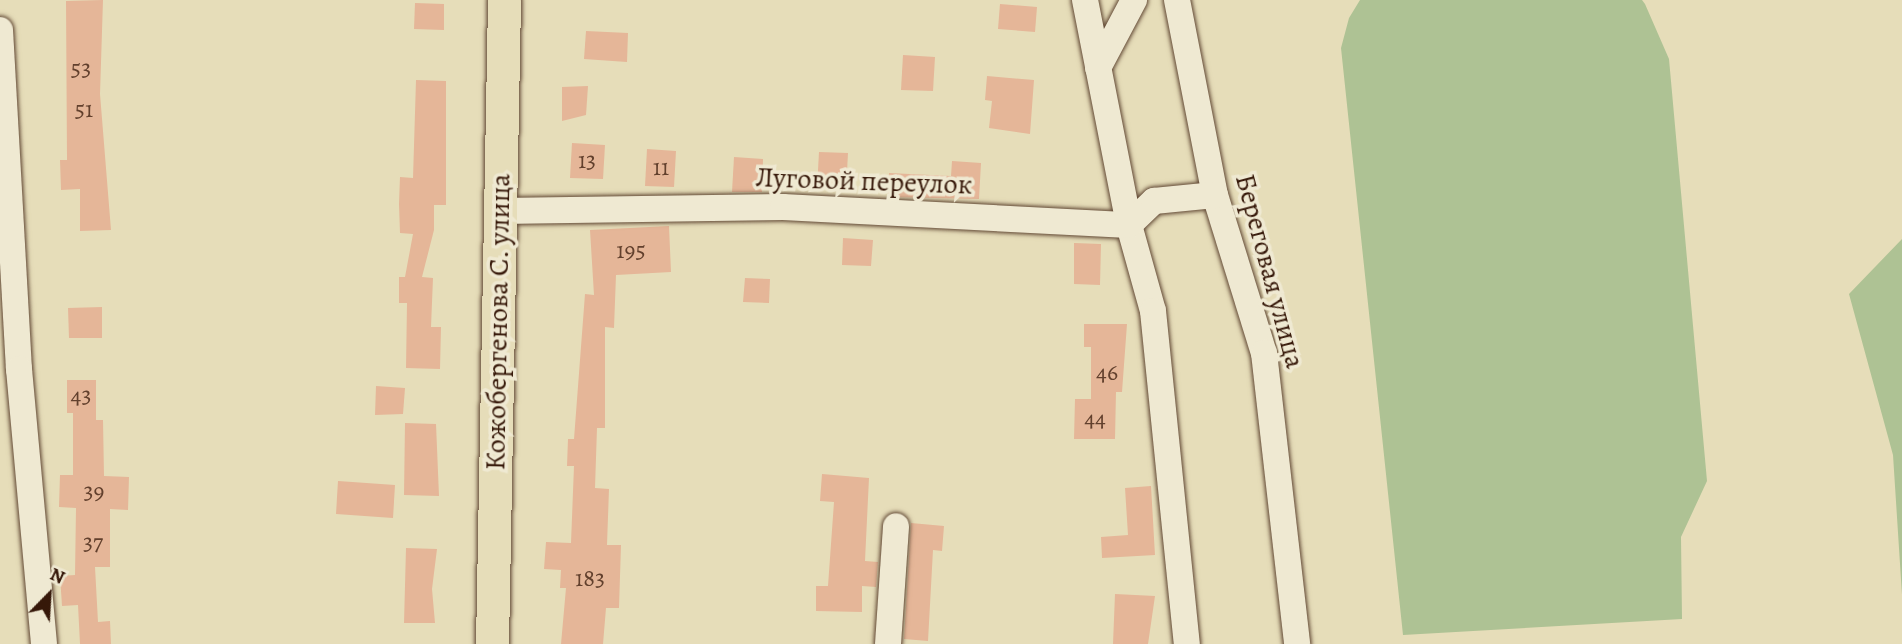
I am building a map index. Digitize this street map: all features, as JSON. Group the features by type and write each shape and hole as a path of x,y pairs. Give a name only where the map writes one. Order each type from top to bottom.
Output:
{"main road":[{"name":"Кожобергенова С. улица","path":"492,644 504,0"}],"street":[{"path":"1085,0 1129,225 1153,311 1187,644"},
{"path":"1098,68 1134,0"},
{"name":"Береговая улица","path":"1177,0 1215,195 1264,353 1297,644"},
{"path":"0,30 19,369 44,644"},
{"path":"1129,225 1154,201 1215,195"},
{"name":"Луговой переулок","path":"500,211 783,207 1129,225"},
{"path":"888,644 895,526"}],"green space":[{"path":"1360,0 1642,0 1645,4 1669,59 1707,481 1681,537 1682,619 1403,635 1341,48 1349,18"},
{"path":"1902,239 1902,595 1893,455 1849,294"}],"building":[{"path":"103,0 100,94 111,230 80,231 80,189 61,190 60,160 67,160 66,1"},
{"path":"415,3 444,4 444,30 414,29"},
{"path":"1000,4 1037,7 1035,32 998,29"},
{"path":"586,31 628,33 627,62 584,59"},
{"path":"903,55 935,57 933,91 901,90"},
{"path":"987,76 1034,80 1030,134 989,128 992,101 985,100"},
{"path":"416,80 446,81 446,205 434,205 434,230 422,277 433,278 431,327 441,327 440,369 406,368 407,303 399,303 399,277 405,277 413,234 400,233 399,204 400,177 413,178"},
{"path":"588,86 586,115 562,121 562,87"},
{"path":"572,143 605,145 603,179 570,178"},
{"path":"647,149 676,151 674,187 645,186"},
{"path":"819,152 848,153 846,190 817,188"},
{"path":"734,157 763,159 762,192 732,192"},
{"path":"952,161 981,163 979,199 888,197 889,173 951,176"},
{"path":"669,226 671,272 616,275 614,328 605,327 605,428 597,428 595,488 609,489 607,545 621,545 619,608 606,608 603,644 561,644 566,588 560,588 561,570 544,569 546,542 571,543 574,466 567,466 568,439 574,439 585,294 594,295 590,230"},
{"path":"843,238 873,240 871,266 842,265"},
{"path":"1074,243 1101,244 1100,285 1074,284"},
{"path":"745,278 770,279 769,303 743,302"},
{"path":"102,307 102,338 69,338 68,308"},
{"path":"1084,324 1127,324 1122,392 1116,392 1115,439 1074,439 1075,399 1091,399 1091,347 1084,347"},
{"path":"67,380 96,380 96,420 103,420 104,476 129,477 128,510 110,509 110,567 95,567 98,622 110,621 111,644 80,644 78,605 62,606 60,576 75,575 76,508 59,507 60,475 73,475 73,413 67,413"},
{"path":"376,386 405,388 403,414 375,415"},
{"path":"405,423 436,424 439,496 404,495"},
{"path":"822,474 869,478 865,561 878,562 876,587 862,586 862,612 816,611 816,586 828,586 834,502 820,501"},
{"path":"338,481 395,485 393,518 336,514"},
{"path":"1151,486 1155,555 1102,558 1101,537 1128,535 1125,488"},
{"path":"911,523 944,526 942,551 933,550 928,641 904,639"},
{"path":"406,548 437,549 432,589 435,623 404,623"},
{"path":"1115,594 1155,596 1148,644 1113,644"}]}
